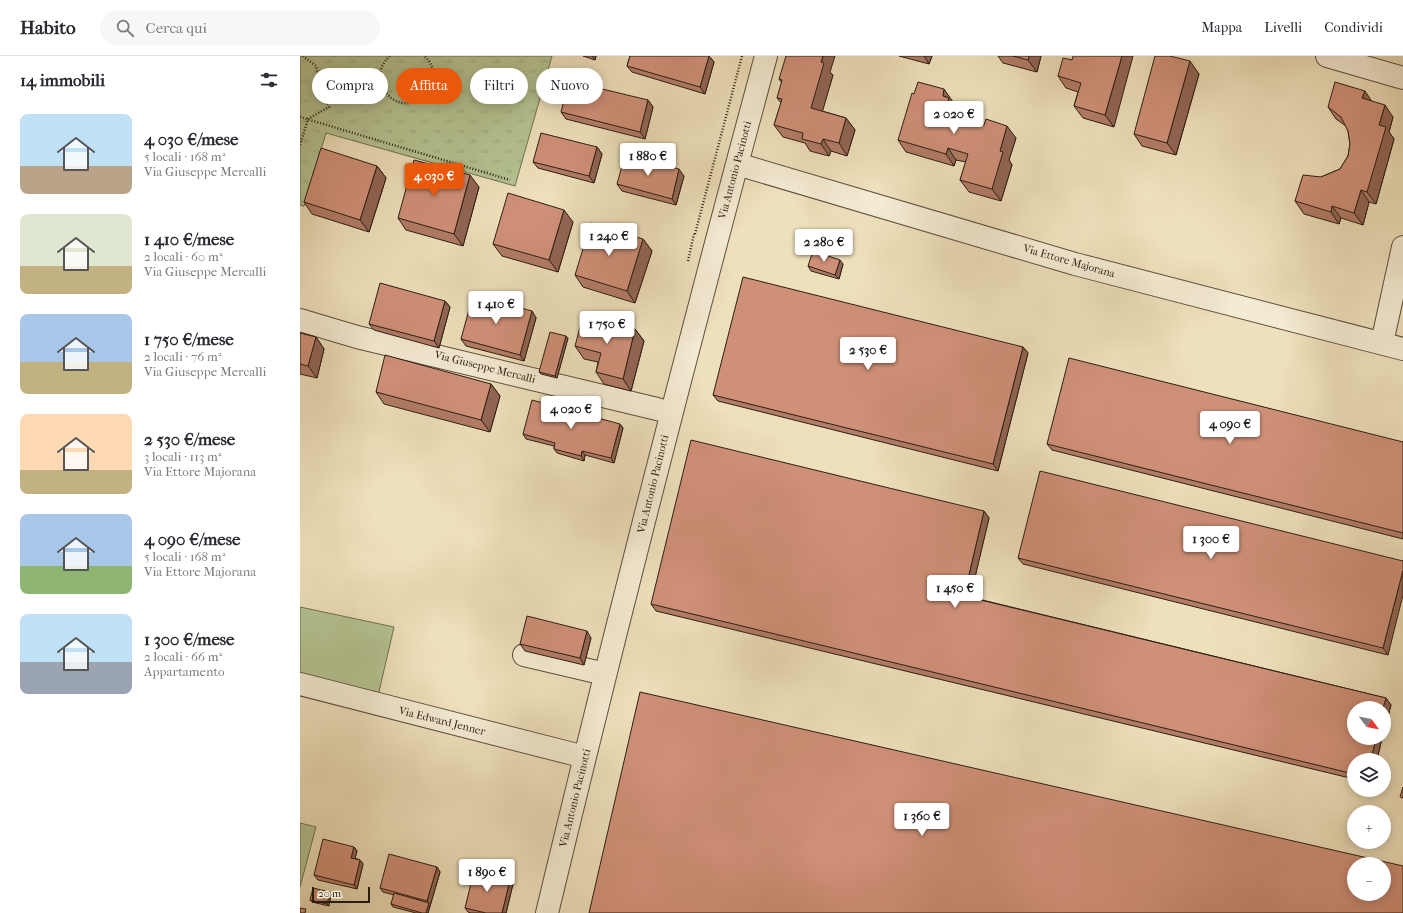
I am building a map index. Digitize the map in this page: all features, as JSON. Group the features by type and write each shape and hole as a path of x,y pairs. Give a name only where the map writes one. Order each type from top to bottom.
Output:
{"street":[{"name":"Via Antonio Pacinotti","path":"547,913 584,757 671,413 766,56"},
{"path":"1327,56 1403,78"},
{"name":"Via Ettore Majorana","path":"737,164 1075,264 1403,349"},
{"path":"1382,343 1403,248"},
{"name":"Via Giuseppe Mercalli","path":"300,320 357,337 671,413"},
{"path":"524,655 605,674"},
{"name":"Via Edward Jenner","path":"300,684 584,757"}],"path":[{"path":"303,56 317,68"},
{"path":"382,68 390,56"},
{"path":"388,96 395,102 407,104 419,101 428,94 434,83 434,70 428,59 424,56"},
{"path":"300,145 308,119 329,107 328,104"},
{"path":"300,116 510,180"}],"green space":[{"path":"300,56 552,56 549,68 536,68 536,104 538,104 515,186 326,133 304,206 300,205"},
{"path":"300,607 394,627 378,696 300,676"},
{"path":"300,823 316,827 300,887"}],"building":[{"path":"630,56 709,56 700,87 627,66"},
{"path":"786,56 823,56 821,62 824,63 811,108 846,118 839,143 823,139 821,144 802,139 803,133 774,125 782,99 777,98 782,80 779,79"},
{"path":"1013,56 1029,56 1028,60"},
{"path":"1073,56 1122,56 1105,115 1074,106 1081,83 1058,76 1063,58 1072,60"},
{"path":"1155,56 1170,56 1190,61 1167,143 1134,134"},
{"path":"918,82 944,89 943,96 949,98 942,121 958,126 960,118 984,125 986,119 1007,126 1000,151 1003,152 992,189 960,180 968,154 948,148 946,154 898,140 912,93 914,94"},
{"path":"1335,82 1365,91 1362,98 1385,105 1379,125 1386,127 1367,192 1361,190 1354,213 1332,206 1331,212 1295,201 1303,175 1321,177 1340,169 1348,156 1350,144 1348,131 1341,117 1328,107"},
{"path":"603,89 648,100 640,132 561,112 563,104 603,104"},
{"path":"541,133 597,147 589,176 533,162"},
{"path":"321,148 377,166 360,220 304,202"},
{"path":"625,155 679,169 672,199 617,184"},
{"path":"414,160 470,175 454,234 398,218"},
{"path":"508,193 564,210 549,260 493,244"},
{"path":"591,223 643,239 627,291 575,275"},
{"path":"813,251 840,260 835,275 808,266"},
{"path":"743,277 1023,347 993,464 713,395"},
{"path":"380,283 445,301 434,341 369,324"},
{"path":"473,295 532,311 520,355 461,339"},
{"path":"583,316 635,329 623,379 596,372 601,353 575,346"},
{"path":"550,332 566,336 555,376 539,372"},
{"path":"300,333 316,337 308,366 300,364"},
{"path":"385,355 491,384 481,420 376,392"},
{"path":"1069,358 1403,442 1403,533 1047,444"},
{"path":"532,400 620,424 611,458 582,451 581,456 554,449 555,443 523,434"},
{"path":"691,440 984,511 964,596 1386,698 1385,701 1347,701 1347,745 1374,745 1373,753 1347,753 1347,772 651,604"},
{"path":"1040,471 1403,561 1403,570 1383,648 1018,558"},
{"path":"527,616 587,631 580,658 520,644"},
{"path":"640,692 1364,857 1347,857 1347,901 1391,901 1391,863 1403,866 1403,913 589,913"},
{"path":"1403,787 1403,798 1400,797"},
{"path":"323,839 354,847 351,858 360,860 354,885 314,875"},
{"path":"389,854 437,867 427,901 380,888"},
{"path":"474,871 510,880 502,913 486,913 465,908"},
{"path":"313,888 330,892 327,904 310,900"},
{"path":"394,893 429,903 426,913 391,904"},
{"path":"300,908 306,909 305,913 300,913"}]}
